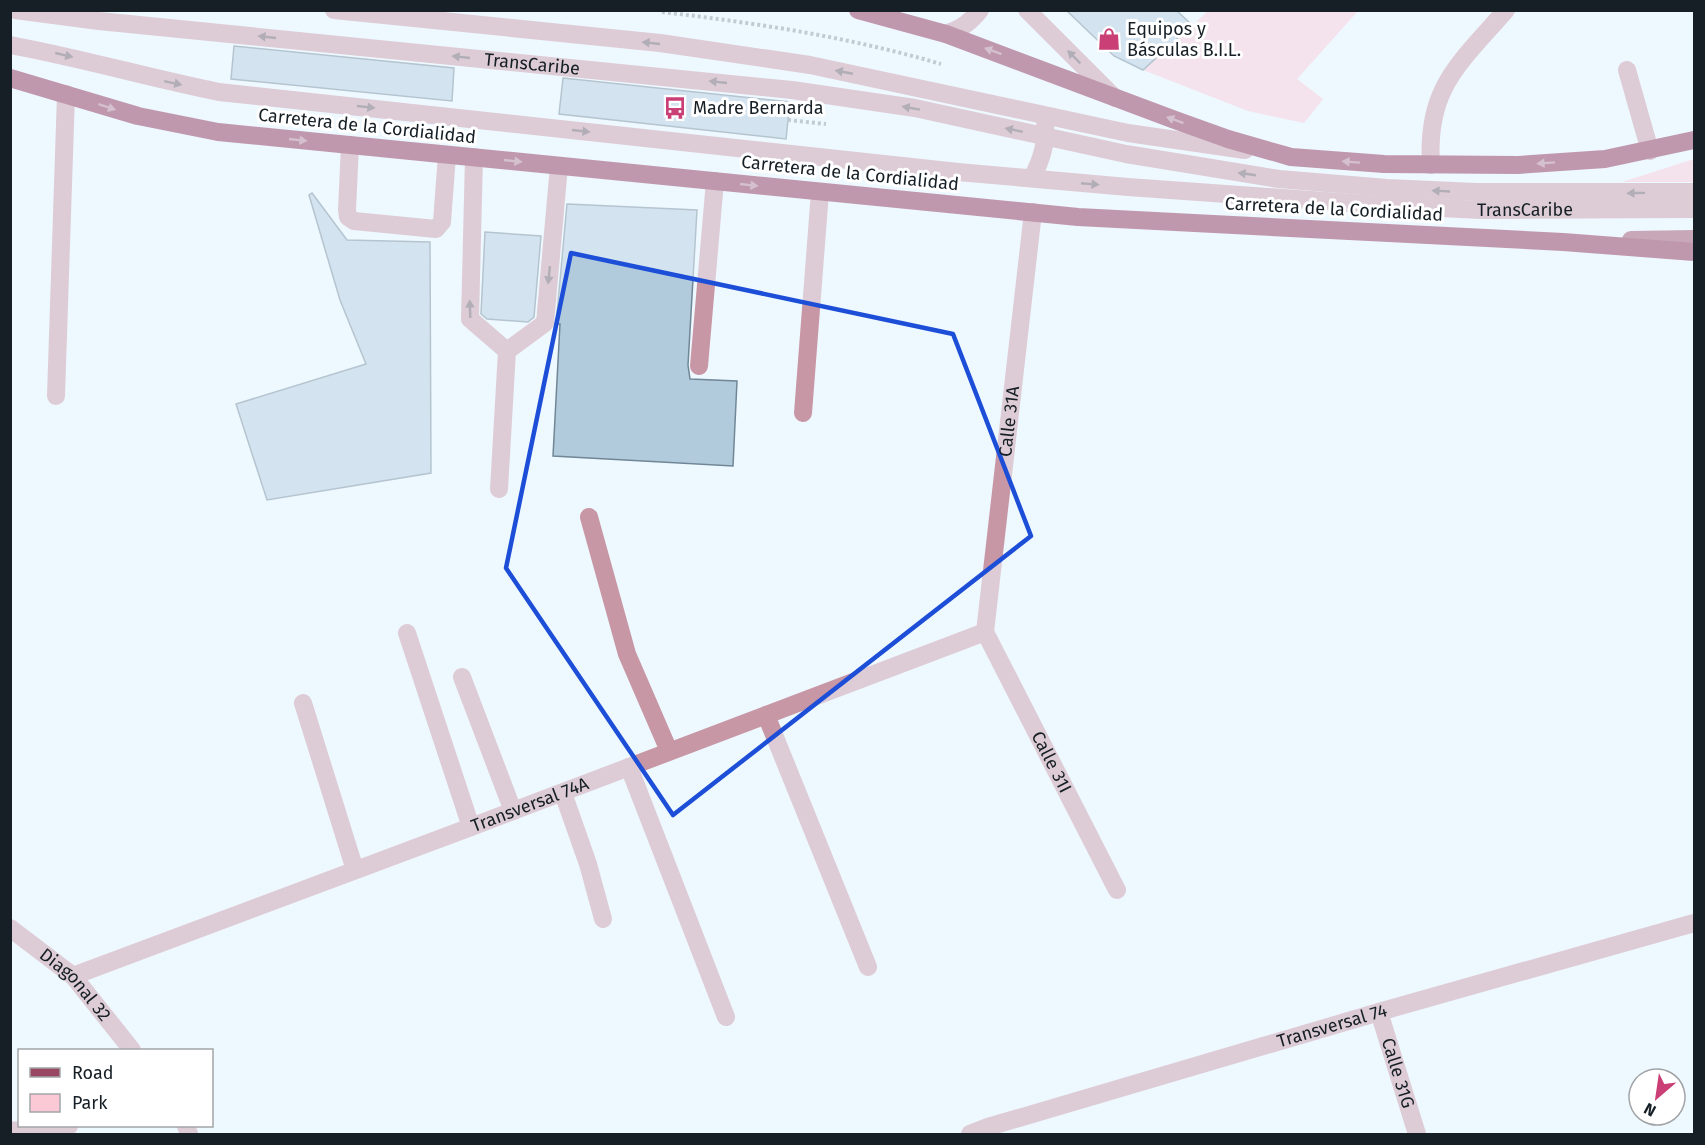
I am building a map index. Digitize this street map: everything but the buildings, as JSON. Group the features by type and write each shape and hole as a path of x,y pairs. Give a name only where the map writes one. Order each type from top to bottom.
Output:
{"highway":[{"path":"858,10 946,34 1228,139 1291,156 1384,164 1518,165 1594,160 1650,151 1695,140"},
{"name":"Carretera de la Cordialidad","path":"10,78 129,114 188,127 350,145 1125,220 1563,242"},
{"path":"1563,242 1695,252"}],"main road":[{"name":"Carretera de la Cordialidad","path":"1563,242 1695,239"}],"street":[{"name":"TransCaribe","path":"15,10 99,21 792,90 915,108 1046,137 1279,179 1476,192 1695,192"},
{"name":"TransCaribe","path":"334,10 660,43 798,64 896,82 1128,133 1291,156"},
{"path":"946,34 960,29 980,10"},
{"path":"1027,10 1116,98"},
{"path":"1431,165 1432,119 1437,100 1464,58 1506,10"},
{"name":"TransCaribe","path":"10,45 63,54 143,76 219,92 1032,178 1391,206 1481,210 1695,209"},
{"path":"1627,70 1650,151"},
{"path":"56,396 66,94"},
{"path":"1032,178 1039,165 1046,137 1044,116"},
{"path":"350,145 348,218 377,224 436,229 442,222 447,155"},
{"path":"474,157 470,319 507,351"},
{"path":"499,489 507,351 544,323 559,166"},
{"path":"699,366 715,181"},
{"path":"803,413 820,192"},
{"name":"Calle 31A","path":"985,632 1033,212"},
{"path":"589,517 627,654 669,752"},
{"name":"Transversal 74A","path":"73,976 471,828 985,632"},
{"name":"Calle 31I","path":"985,632 1117,890"},
{"path":"407,633 471,828"},
{"path":"462,677 513,811"},
{"path":"303,703 355,870"},
{"path":"766,715 868,967"},
{"path":"629,767 726,1017"},
{"path":"563,793 588,864 603,919"},
{"name":"Transversal 74","path":"970,1134 989,1131 1379,1012 1695,923"},
{"name":"Diagonal 32","path":"10,928 73,976 131,1049"},
{"name":"Calle 31G","path":"1379,1012 1417,1134"},
{"path":"10,1131 49,1127"}],"path":[{"path":"662,12 787,28 889,49 945,65"}],"highlighted area":[{"path":"571,253 953,334 1031,536 673,815 506,568"}],"green space":[{"path":"1208,11 1358,11 1297,79 1323,99 1304,123 1248,111 1143,70"},
{"path":"1694,159 1694,182 1622,182"}],"place":[{"name":"Equipos y Básculas B.I.L.","path":"1109,39"},
{"name":"Madre Bernarda","path":"675,108"}]}
